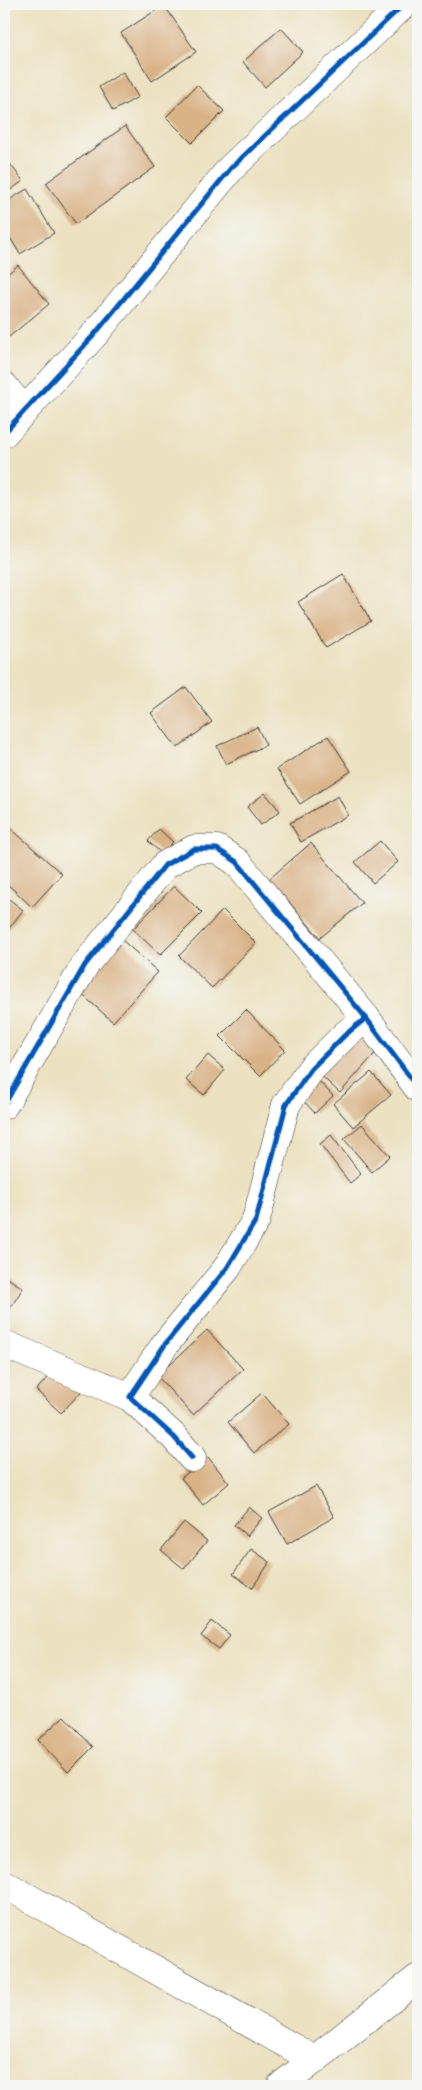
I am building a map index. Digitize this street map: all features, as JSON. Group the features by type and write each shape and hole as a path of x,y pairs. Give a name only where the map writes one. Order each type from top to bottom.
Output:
{"street":[{"path":"4,432 94,334 231,168 404,4"},
{"path":"4,386 24,411"},
{"path":"4,1104 85,965 164,865 194,849 218,849 237,862 366,1018 418,1088"},
{"path":"130,1397 166,1343 227,1268 256,1220 286,1105 311,1069 345,1035 366,1018"},
{"path":"4,1344 130,1397 174,1437 192,1458"},
{"path":"4,1884 315,2060"},
{"path":"281,2086 418,1978"}],"building":[{"path":"164,5 196,52 152,81 121,33"},
{"path":"281,28 303,52 265,87 243,62"},
{"path":"123,72 138,97 113,111 99,87"},
{"path":"197,85 224,111 192,143 166,117"},
{"path":"125,126 155,167 76,224 46,183"},
{"path":"4,156 23,181 4,195"},
{"path":"27,189 54,233 20,254 4,228 4,203"},
{"path":"18,265 49,304 4,341 4,277"},
{"path":"343,574 371,621 326,648 298,602"},
{"path":"186,687 212,722 177,748 151,713"},
{"path":"257,727 266,745 226,764 217,746"},
{"path":"328,736 351,771 300,804 277,769"},
{"path":"265,793 280,811 261,825 247,807"},
{"path":"338,796 348,815 301,842 290,823"},
{"path":"7,825 62,874 32,907 4,881 4,828"},
{"path":"159,829 173,842 162,854 148,841"},
{"path":"380,841 398,862 373,883 355,862"},
{"path":"311,843 362,903 320,938 269,879"},
{"path":"174,886 202,913 160,955 133,929"},
{"path":"4,895 23,910 4,935"},
{"path":"223,910 256,943 212,988 179,956"},
{"path":"122,940 158,972 113,1022 78,991"},
{"path":"246,1010 285,1050 260,1076 220,1036"},
{"path":"357,1030 379,1049 340,1093 318,1073"},
{"path":"208,1055 225,1070 204,1095 186,1080"},
{"path":"371,1072 391,1095 353,1127 333,1104"},
{"path":"314,1076 333,1096 315,1113 296,1093"},
{"path":"362,1124 390,1156 372,1172 344,1139"},
{"path":"331,1135 361,1174 350,1183 320,1144"},
{"path":"4,1276 23,1288 9,1310 4,1307"},
{"path":"207,1330 243,1369 193,1415 157,1376"},
{"path":"56,1369 81,1392 61,1413 36,1390"},
{"path":"262,1393 289,1424 254,1453 228,1422"},
{"path":"208,1457 229,1483 203,1505 181,1478"},
{"path":"316,1486 334,1517 287,1544 269,1512"},
{"path":"249,1507 262,1518 247,1536 234,1525"},
{"path":"184,1522 207,1541 184,1569 161,1550"},
{"path":"251,1549 270,1562 252,1588 233,1574"},
{"path":"212,1621 230,1635 219,1649 201,1636"},
{"path":"64,1716 93,1747 68,1772 38,1740"}],"cycle path":[{"path":"4,433 94,335 231,168 404,4"},
{"path":"4,1105 85,965 165,865 194,849 217,849 237,862 366,1018 418,1088"},
{"path":"192,1458 174,1437 130,1397 166,1343 227,1268 256,1220 286,1105 311,1069 345,1035 366,1018"}]}
